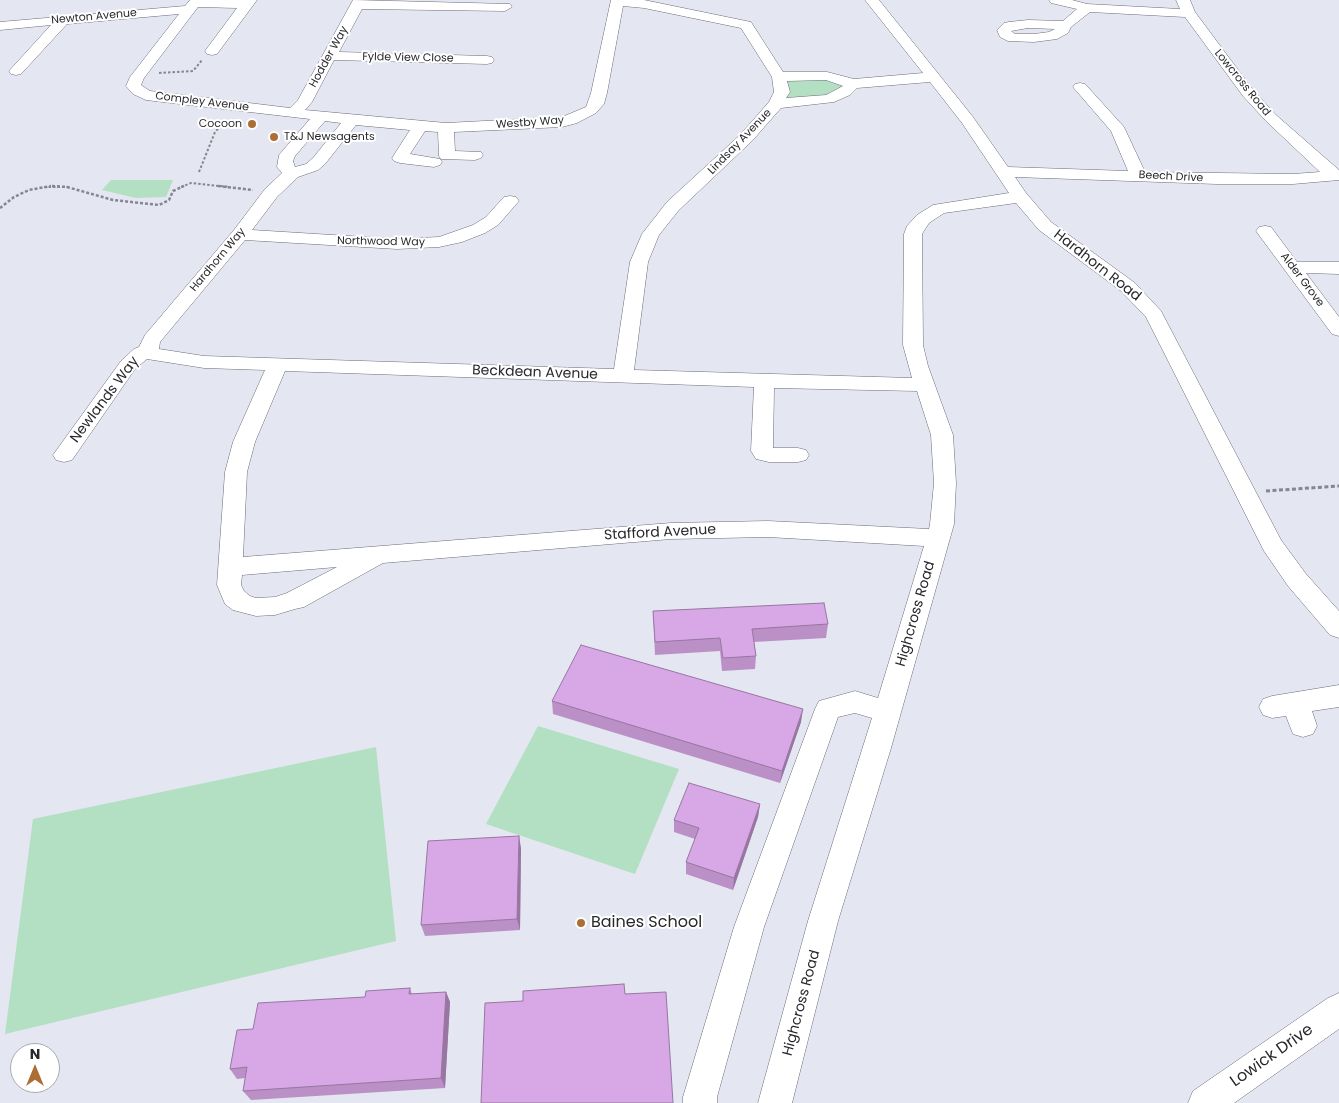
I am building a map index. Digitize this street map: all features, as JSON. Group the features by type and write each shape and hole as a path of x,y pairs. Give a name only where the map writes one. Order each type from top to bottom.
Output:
{"street":[{"name":"Hardhorn Road","path":"872,0 968,120 1020,197 1045,226 1128,287 1154,315 1263,531 1276,552 1339,628"},
{"path":"1056,0 1087,8 1186,7"},
{"path":"618,1 746,25 779,77 827,76 853,84 932,77"},
{"name":"Westby Way","path":"352,120 446,128 572,120 591,110 596,104 618,1"},
{"path":"220,47 249,2"},
{"name":"Newton Avenue","path":"0,26 193,4 249,2"},
{"path":"359,2 506,8"},
{"name":"Hodder Way","path":"295,112 304,102 359,2"},
{"path":"139,74 193,4"},
{"name":"Lowcross Road","path":"1186,7 1254,101 1303,149 1337,175"},
{"path":"1066,25 1087,8"},
{"path":"16,71 64,20"},
{"name":"Fylde View Close","path":"330,56 487,60"},
{"name":"Compley Avenue","path":"139,74 133,86 146,96 352,120"},
{"name":"Lindsay Avenue","path":"622,376 639,262 651,234 673,206 718,166 776,104 782,92 779,77"},
{"path":"776,104 829,99 845,92 853,84"},
{"path":"1080,87 1118,130 1138,175"},
{"path":"292,173 285,167 288,155 321,116"},
{"name":"Hardhorn Way","path":"149,350 149,344 152,339 240,234 272,192 292,173 312,167 319,161 352,120"},
{"path":"419,127 400,158 434,162"},
{"path":"446,128 447,156 475,155"},
{"name":"Beech Drive","path":"1004,172 1260,180 1337,175"},
{"name":"Highcross Road","path":"775,1103 823,921 938,538 944,496 945,467 939,423 924,385 913,345 912,242 916,226 932,213 949,207 1020,197"},
{"name":"Northwood Way","path":"240,234 300,240 397,244 439,242 479,229 492,221 510,201"},
{"name":"Alder Grove","path":"1265,231 1339,330"},
{"path":"1293,267 1339,268"},
{"name":"Beckdean Avenue","path":"149,350 152,354 179,359 277,365 924,385"},
{"name":"Newlands Way","path":"64,455 128,365 141,353 149,350"},
{"name":"Stafford Avenue","path":"277,365 244,442 236,472 229,585 234,596 242,603 256,607 275,606 295,600 383,554"},
{"path":"764,381 762,451 764,454 769,455 798,456"},
{"name":"Stafford Avenue","path":"230,567 614,535 717,529 818,530 938,538"},
{"path":"1290,712 1339,696"},
{"path":"700,1103 700,1097 748,927 828,709 855,702 887,712"},
{"name":"Lowick Drive","path":"1205,1103 1339,1009"}],"path":[{"path":"139,74 193,71 207,54 220,47"},
{"path":"199,172 215,132 238,106"},
{"path":"0,208 14,197 29,190 51,186 67,187 113,200 158,204 169,200 172,191 191,184 272,192"},
{"path":"1245,493 1339,486"}],"green space":[{"path":"779,77 843,80 845,92 776,104"},
{"path":"111,180 173,180 166,197 136,198 102,190"},
{"path":"538,726 679,769 635,874 486,824"},
{"path":"376,747 396,941 5,1034 33,819"}],"building":[{"path":"824,603 828,624 752,629 756,656 723,658 720,638 655,642 653,611"},
{"path":"581,645 803,709 782,771 552,701"},
{"path":"689,783 760,804 734,878 686,862 699,828 674,820"},
{"path":"519,836 517,919 421,925 428,841"},
{"path":"624,984 625,994 666,992 673,1103 481,1103 485,1003 523,1001 523,991"},
{"path":"410,988 409,994 446,992 441,1078 243,1091 247,1067 230,1069 237,1030 253,1029 258,1003 365,997 366,991"}],"place":[{"name":"Cocoon","path":"252,124"},
{"name":"T&J Newsagents","path":"274,137"},
{"name":"Baines School","path":"581,923"}]}
